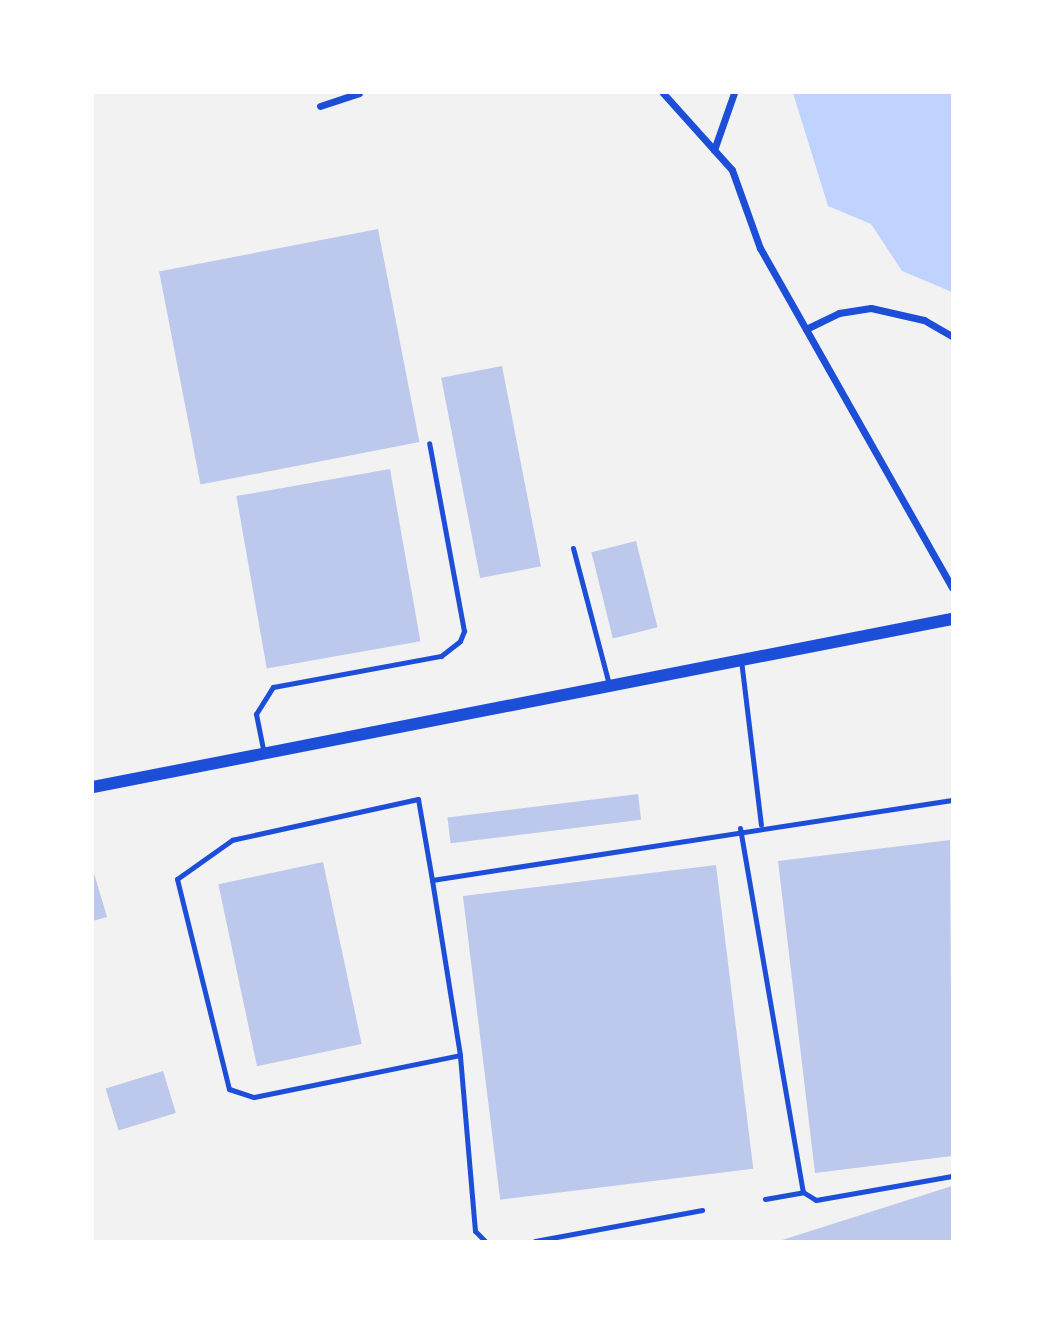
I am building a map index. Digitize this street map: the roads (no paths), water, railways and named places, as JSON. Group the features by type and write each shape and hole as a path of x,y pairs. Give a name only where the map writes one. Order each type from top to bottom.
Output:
{"street":[{"path":"320,106 359,93"},
{"path":"663,93 732,170 760,248 952,587"},
{"path":"714,150 734,93"},
{"path":"806,329 839,313 872,309 924,320 952,336"},
{"path":"93,787 952,619"}],"lane":[{"path":"264,754 256,714 272,687 440,656 460,641 464,631 429,443"},
{"path":"573,548 610,686"},
{"path":"741,660 761,825"},
{"path":"460,1055 254,1097 229,1089 177,879 232,840 418,799 460,1055 475,1231 485,1241"},
{"path":"432,880 740,828 952,800"},
{"path":"740,828 803,1192"},
{"path":"765,1199 803,1192 816,1200 952,1176"},
{"path":"536,1241 702,1210"}],"water":[{"path":"793,93 952,93 952,292 902,271 871,224 828,206"}]}
